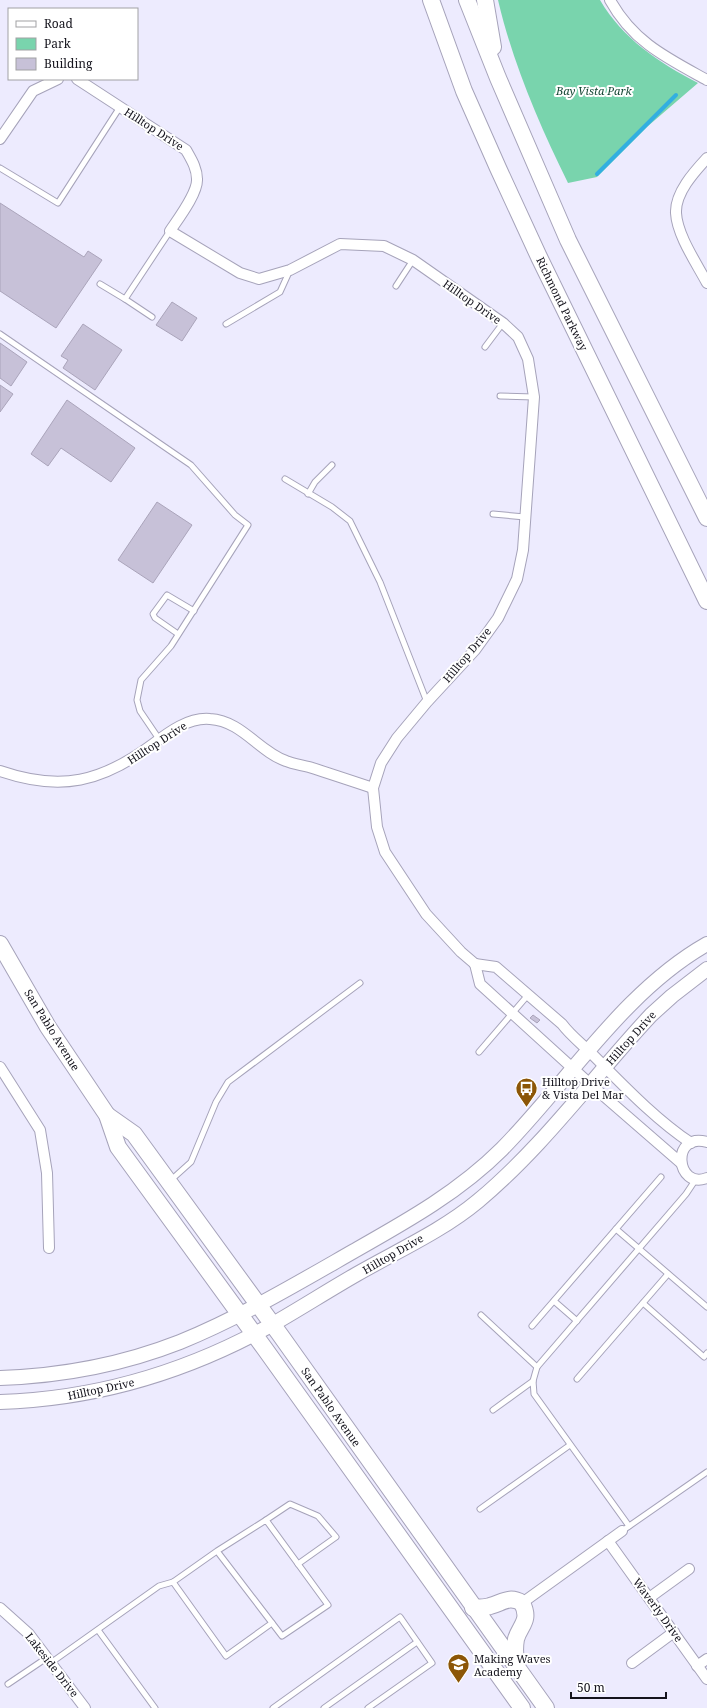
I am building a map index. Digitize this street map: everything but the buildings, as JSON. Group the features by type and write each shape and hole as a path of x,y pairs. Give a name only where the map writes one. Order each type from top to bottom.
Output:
{"main road":[{"name":"Richmond Parkway","path":"431,0 464,91 498,168 539,256 707,601"},
{"path":"467,0 498,78 568,240 707,518"},
{"path":"485,0 498,78"},
{"name":"San Pablo Avenue","path":"0,944 48,1027 107,1115 118,1147 522,1708"},
{"name":"Hilltop Drive","path":"0,1378 23,1377 84,1368 135,1357 180,1342 259,1305 419,1214 476,1174 502,1149 628,1007 673,967 707,944"},
{"name":"Hilltop Drive","path":"0,1402 57,1397 98,1391 139,1381 205,1358 272,1324 435,1230 477,1202 508,1174 651,1014 707,969"},
{"name":"San Pablo Avenue","path":"107,1115 134,1134 259,1305 473,1608 546,1708"},
{"path":"473,1608 491,1606 511,1599 522,1604 524,1608 525,1620 517,1637 514,1651 516,1668"}],"street":[{"path":"610,0 619,16 639,39 658,53 707,80"},
{"path":"0,139 33,91 56,80"},
{"name":"Hilltop Drive","path":"79,80 186,150 195,166 198,180 193,194 170,232 240,273 259,279 290,270 340,244 384,246 413,260 503,323 518,338 528,359 534,396 523,550 517,579 498,618 475,650 427,702 397,738 381,763 373,788 377,827 385,852 426,914 461,952 475,964"},
{"path":"707,158 697,169 678,199 676,213 680,232 707,283"},
{"name":"Hilltop Drive","path":"0,771 40,782 71,782 86,779 106,773 126,763 159,739 185,723 209,718 229,722 285,761 373,788"},
{"path":"681,1163 590,1084 480,984 475,964 496,967 562,1024 569,1034 589,1051 630,1092 691,1143"},
{"path":"0,1067 40,1130 47,1173 49,1248"},
{"path":"707,1142 698,1141 691,1143 685,1147 681,1155 681,1163 684,1171 689,1176 696,1179 707,1178"},
{"path":"522,1604 626,1529"},
{"name":"Waverly Drive","path":"608,1541 707,1679"},
{"path":"649,1598 689,1569"},
{"name":"Lakeside Drive","path":"0,1608 29,1634 85,1708"},
{"path":"632,1663 674,1632"},
{"path":"697,1666 707,1659"}],"lane":[{"path":"0,168 58,203 120,107"},
{"path":"125,299 170,232"},
{"path":"396,286 413,260"},
{"path":"226,324 280,292 290,270"},
{"path":"100,284 152,317"},
{"path":"485,347 503,323"},
{"path":"0,334 191,465 235,515 248,525 194,611 159,660 147,671 141,680 136,700 140,711 159,739"},
{"path":"500,396 534,396"},
{"path":"308,494 315,482 332,465"},
{"path":"285,479 332,507 350,521 380,582 427,702"},
{"path":"493,514 525,517"},
{"path":"178,634 154,618 153,614 168,595 194,611"},
{"path":"169,1182 191,1162 216,1102 228,1082 360,983"},
{"path":"479,1052 528,995"},
{"path":"532,1326 661,1177"},
{"path":"696,1179 686,1194 537,1367 533,1381 534,1394 626,1529 707,1472"},
{"path":"616,1229 707,1307"},
{"path":"577,1379 668,1274"},
{"path":"554,1301 577,1321"},
{"path":"643,1304 704,1357 707,1353"},
{"path":"481,1315 537,1367"},
{"path":"493,1410 533,1381"},
{"path":"480,1509 570,1445"},
{"path":"8,1684 98,1630 160,1586 173,1582 216,1551 290,1504 318,1516 336,1537 298,1564"},
{"path":"216,1551 282,1636 328,1605 266,1520"},
{"path":"173,1582 226,1656 272,1623"},
{"path":"273,1708 400,1617 432,1663 368,1708"},
{"path":"98,1630 155,1708"},
{"path":"324,1708 417,1642"}],"green space":[{"name":"Bay Vista Park","path":"498,0 600,0 609,14 631,38 655,58 698,83 648,126 597,177 568,183 547,139 519,70"}],"waterway":[{"path":"597,174 676,95"}],"place":[{"name":"Hilltop Drive & Vista Del Mar","path":"527,1108"},
{"name":"Making Waves Academy","path":"459,1684"}]}
